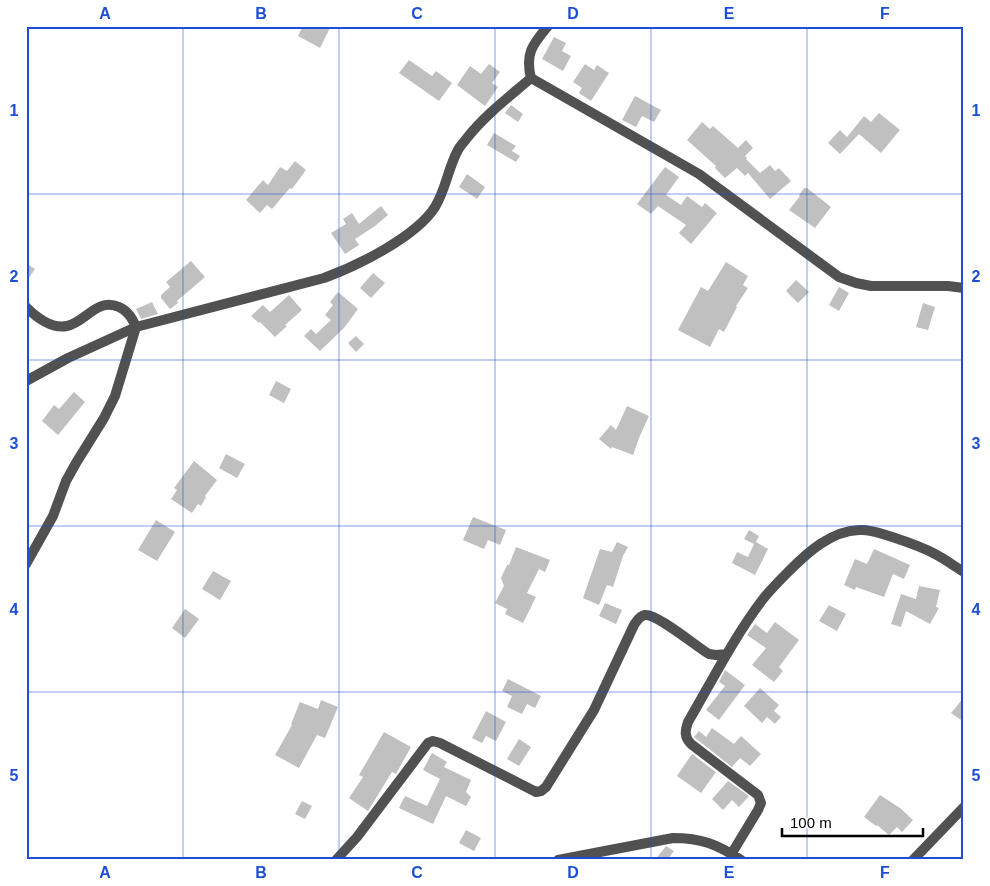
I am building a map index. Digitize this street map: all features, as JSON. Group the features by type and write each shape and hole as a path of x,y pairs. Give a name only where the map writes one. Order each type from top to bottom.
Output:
{"street":[{"path":"548,26 533,47 529,57 531,78 699,174 839,277 871,286 948,286 964,288"},
{"path":"26,381 68,358 136,327 324,278 342,272 367,259 404,236 424,220 442,194 458,150 474,130 531,78"},
{"path":"26,307 45,321 58,326 65,326 73,324 96,308 110,304 128,313 136,327 115,396 66,481 53,516 26,564"},
{"path":"732,853 758,810 761,803 758,795 691,744 687,740 685,732 688,722 727,654 765,597 798,561 810,551 836,536 859,530 873,531 906,541 934,553 964,572"},
{"path":"336,860 357,837 428,743 433,741 536,792 541,791 546,787 594,710 634,625 644,615 650,615 709,654 727,654"},
{"path":"913,860 964,807"},
{"path":"558,860 672,838 698,840 718,846 741,860"}],"building":[{"path":"303,26 331,26 320,48 298,36"},
{"path":"554,37 566,43 562,51 571,56 563,71 542,59"},
{"path":"409,60 432,76 436,71 452,83 439,101 399,73"},
{"path":"489,64 500,72 492,83 498,87 485,106 457,85 470,66 481,74"},
{"path":"585,64 594,70 597,65 609,73 591,101 579,93 582,88 573,82"},
{"path":"635,96 661,110 654,122 642,116 636,127 622,120"},
{"path":"511,105 523,114 518,122 505,113"},
{"path":"879,113 900,130 881,153 859,134 840,154 828,143 840,130 847,137 864,116 871,122"},
{"path":"702,122 710,129 713,126 738,148 746,140 753,148 745,156 746,159 760,173 770,165 775,171 779,168 791,181 770,199 748,173 745,176 737,168 725,178 715,168 716,166 687,140"},
{"path":"494,133 516,146 512,151 520,156 516,162 487,145"},
{"path":"295,161 306,170 292,189 290,188 272,209 267,205 260,213 246,200 263,180 268,185 280,167 287,171"},
{"path":"665,167 679,177 666,195 681,205 687,196 702,207 705,203 717,213 691,244 679,233 686,225 658,206 651,214 637,204"},
{"path":"467,174 485,187 477,199 459,187"},
{"path":"804,188 807,188 831,207 815,228 789,210"},
{"path":"381,206 388,215 355,239 359,245 345,254 331,233 346,224 343,219 352,213 359,224"},
{"path":"191,261 205,277 170,309 161,298 161,295 170,287 166,282"},
{"path":"726,262 748,276 743,285 748,288 736,306 724,332 719,329 710,347 678,330 701,287 708,291"},
{"path":"26,263 35,269 26,282"},
{"path":"373,273 385,283 371,298 360,288"},
{"path":"796,280 809,292 798,303 786,291"},
{"path":"839,287 849,293 839,311 829,305"},
{"path":"338,292 358,309 344,328 320,351 304,336 311,329 316,334 331,320 325,315 333,305 330,302"},
{"path":"289,295 302,310 275,337 251,316 263,305 270,312"},
{"path":"152,302 158,314 141,319 136,309"},
{"path":"923,303 935,307 928,330 916,327"},
{"path":"356,336 364,344 356,352 348,343"},
{"path":"276,381 291,389 284,403 269,395"},
{"path":"74,392 85,402 58,435 42,421 54,405 59,409"},
{"path":"627,406 649,416 633,455 612,447 611,449 599,439 611,425 616,430"},
{"path":"226,454 245,464 237,478 219,468"},
{"path":"194,461 217,480 205,496 201,506 198,504 192,513 171,499 177,490 174,488"},
{"path":"473,517 506,530 500,545 488,540 484,549 463,540"},
{"path":"156,520 175,532 157,561 138,550"},
{"path":"749,530 759,536 756,542 768,549 755,575 732,563 737,552 748,557 754,544 744,539"},
{"path":"617,542 628,547 623,556 613,587 607,585 599,605 583,598 600,549 612,552"},
{"path":"516,547 550,560 545,572 539,569 527,593 536,597 523,623 505,614 507,609 495,603 504,586 501,578 507,565 509,565"},
{"path":"874,549 910,565 904,579 893,574 884,597 856,587 855,590 844,585 855,559 867,564"},
{"path":"213,571 231,581 220,600 202,589"},
{"path":"919,586 940,590 936,607 939,608 930,624 906,611 901,627 891,624 901,594 916,599"},
{"path":"605,603 622,610 616,624 599,616"},
{"path":"829,605 846,614 837,631 819,621"},
{"path":"185,609 199,619 185,638 172,628"},
{"path":"775,622 799,640 779,667 783,671 774,682 752,665 766,648 747,635 755,624 767,633"},
{"path":"725,670 745,685 719,720 706,710 725,686 719,682"},
{"path":"508,679 541,696 535,708 527,704 522,714 507,707 512,696 502,691"},
{"path":"760,688 779,705 774,711 781,717 775,724 767,717 762,723 744,706"},
{"path":"964,697 964,722 951,713"},
{"path":"321,700 338,707 325,738 317,735 299,768 275,755 292,725 300,702 318,709"},
{"path":"486,711 506,722 496,741 486,736 482,743 472,738"},
{"path":"712,728 734,744 741,736 761,754 750,766 740,758 732,767 694,737 699,731 706,737"},
{"path":"384,732 411,747 396,774 392,772 368,811 349,798 363,777 359,775"},
{"path":"519,739 531,747 519,766 507,759"},
{"path":"432,753 447,762 444,767 471,780 466,792 471,797 466,806 446,796 433,824 399,808 405,796 427,806 440,779 423,770"},
{"path":"692,754 716,772 701,793 677,776"},
{"path":"728,781 749,796 739,807 732,800 723,810 712,799"},
{"path":"880,795 900,808 913,820 902,832 897,827 889,835 864,817"},
{"path":"302,801 312,806 305,819 295,814"},
{"path":"466,830 481,838 474,851 459,843"},
{"path":"666,846 674,851 667,860 655,860"}]}
